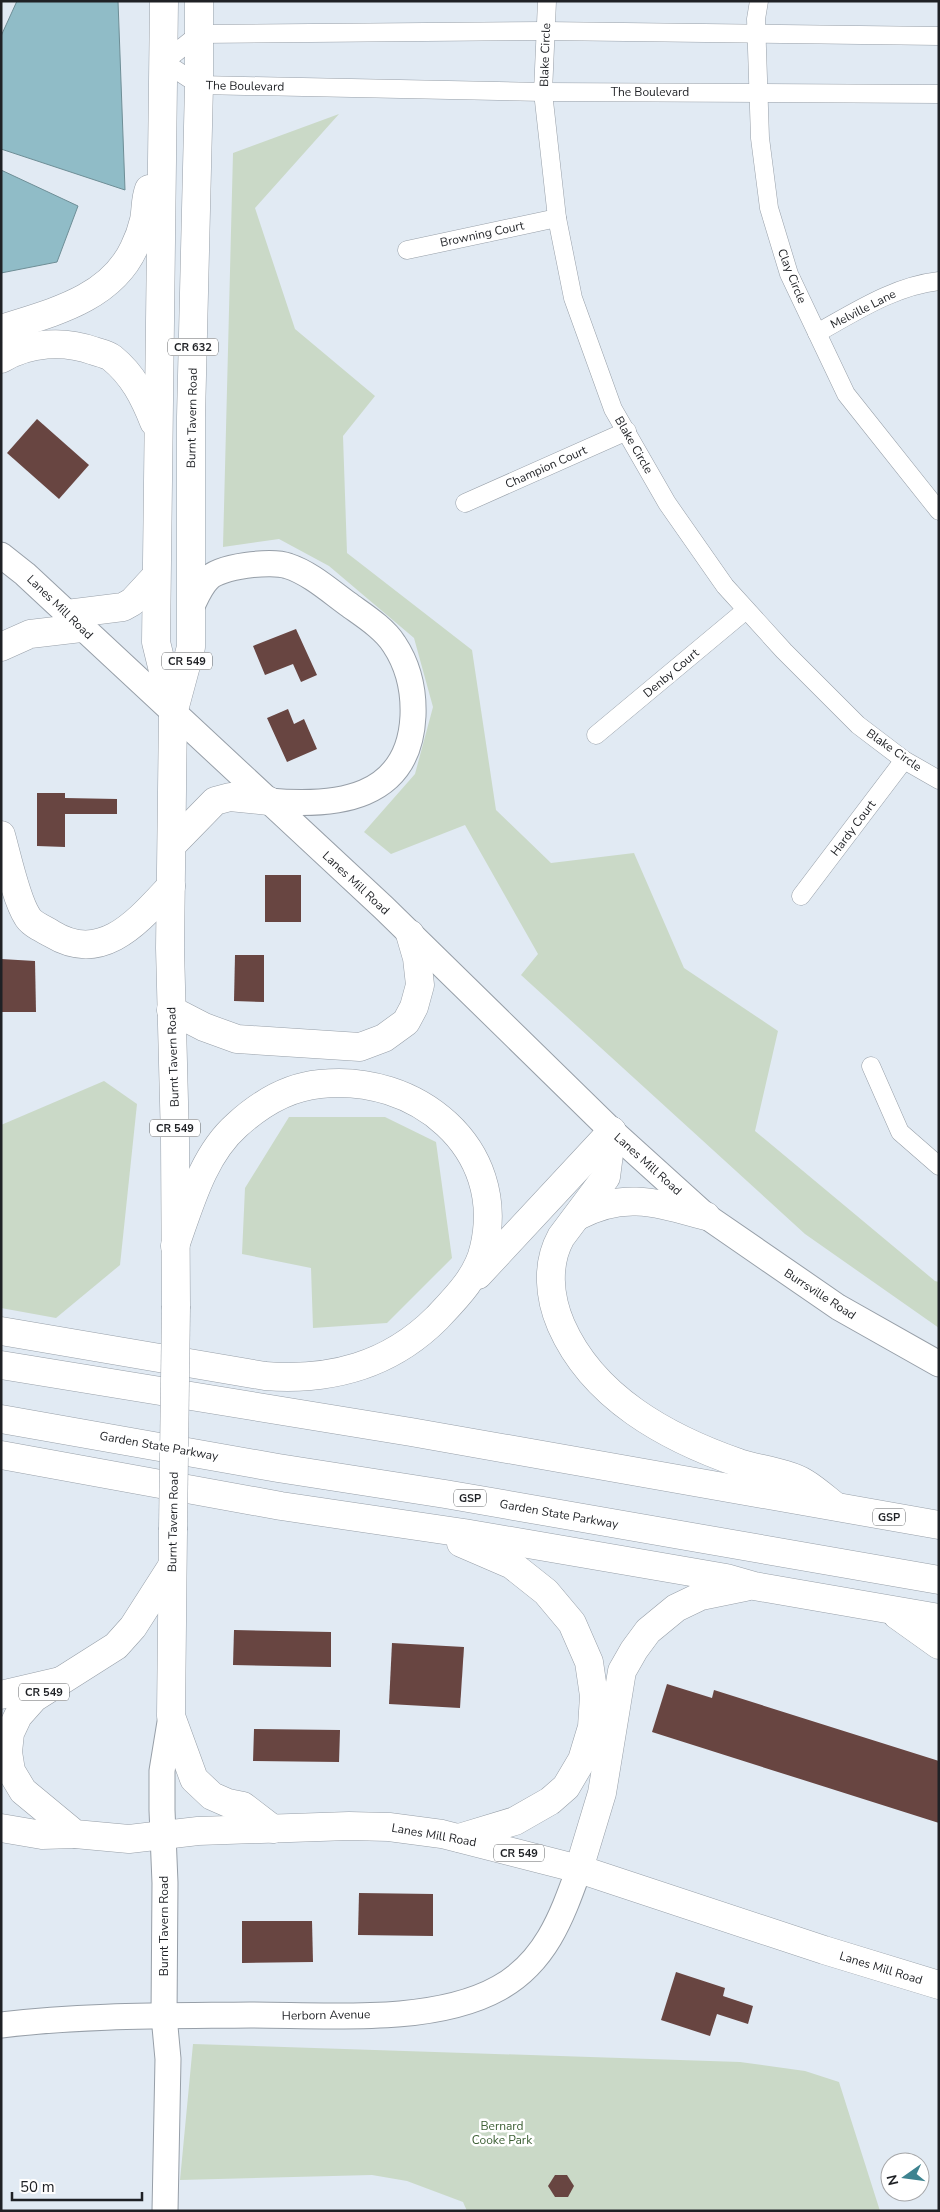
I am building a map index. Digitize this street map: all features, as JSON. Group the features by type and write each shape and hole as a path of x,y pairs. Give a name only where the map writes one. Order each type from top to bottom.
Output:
{"main road":[{"name":"Burnt Tavern Road","path":"164,1 156,642 173,712 171,1010 175,1140 176,1306 171,1716 162,1771 164,2016 168,2059 165,2211"},
{"name":"Burnt Tavern Road","path":"173,712 191,647 191,417 199,85 199,1"},
{"path":"1,329 67,307 95,293 120,272 133,249 144,222 147,193 162,153"},
{"path":"1,359 28,348 54,343 84,347 110,356 125,370 144,396 158,432"},
{"name":"Lanes Mill Road","path":"1,555 25,574 243,776 410,934 612,1131 706,1216"},
{"name":"CR 549","path":"191,608 209,577 238,567 271,563 288,566 312,578 368,619 393,642 404,662 411,685 412,729 405,752 385,780 357,795 329,802 305,804 269,801"},
{"path":"1,647 30,634 123,607 132,602 156,576"},
{"path":"173,844 215,801 230,797 269,801"},
{"path":"1,835 27,917 58,937 76,944 100,942 117,936 137,923 171,886"},
{"path":"171,1010 204,1027 238,1039 360,1047 384,1038 406,1022 414,1007 420,985 417,958 410,934"},
{"path":"175,1246 191,1201 210,1158 236,1126 269,1100 294,1090 319,1084 362,1084 388,1089 415,1100 443,1119 464,1141 476,1164 484,1186 488,1218 484,1248 478,1266 461,1293"},
{"path":"612,1131 606,1177 556,1246 550,1274 556,1314 566,1335 591,1373 636,1414 682,1440 739,1463 804,1482 838,1508"},
{"path":"1,1331 265,1376 295,1378 317,1376 365,1365 403,1346 426,1328 612,1131"},
{"path":"578,1216 595,1207 632,1200 660,1204 706,1216"},
{"name":"Burrsville Road","path":"706,1216 838,1307 939,1364"},
{"name":"GSP","path":"1,1365 421,1434 939,1525"},
{"name":"Garden State Parkway","path":"1,1419 939,1580"},
{"path":"1,1455 281,1506 428,1528 726,1578 754,1586 939,1618"},
{"path":"1,1460 56,1466"},
{"path":"428,1528 512,1565 546,1592 572,1623 589,1662 594,1696 592,1727 582,1760 566,1787 550,1801 516,1821 459,1838"},
{"name":"CR 549","path":"163,1836 129,1839 75,1834 23,1791 11,1771 8,1752 10,1733 18,1716 34,1698 91,1664 116,1646 133,1627 172,1566"},
{"path":"579,1869 602,1793 622,1670 634,1650 648,1631 676,1608 701,1596 754,1586"},
{"path":"889,1610 939,1645"},
{"path":"1,1695 60,1681"},
{"name":"CR 549","path":"171,1716 194,1779 212,1796 228,1804 243,1806 273,1829"},
{"name":"Lanes Mill Road","path":"163,1836 198,1831 349,1826 389,1827 459,1838 579,1869 939,1985"},
{"path":"1,1828 42,1835 75,1834"},
{"name":"Herborn Avenue","path":"1,2025 31,2021 164,2016 347,2015 409,2013 443,2009 473,2000 506,1983 530,1964 548,1943 564,1910 579,1869"}],"street":[{"name":"Blake Circle","path":"547,1 543,92 556,218 573,298 614,408 668,503 725,586 784,652 858,725 904,760 939,780"},
{"name":"Clay Circle","path":"759,1 756,19 760,138 769,208 789,274 846,394 939,511"},
{"path":"164,62 199,34 545,31 939,36"},
{"name":"The Boulevard","path":"164,62 199,85 543,92 939,94"},
{"name":"Browning Court","path":"407,250 556,218"},
{"name":"Melville Lane","path":"817,333 877,300 908,288 939,281"},
{"name":"Champion Court","path":"464,503 627,431"},
{"name":"Denby Court","path":"596,735 746,610"},
{"name":"Hardy Court","path":"802,896 904,760"},
{"path":"872,1066 900,1132 939,1166"}],"green space":[{"path":"339,114 255,208 295,329 375,396 343,436 347,553 472,650 496,810 551,863 634,853 684,968 778,1031 755,1131 935,1281 939,1282 939,1328 805,1234 521,975 538,954 465,825 391,854 364,832 415,774 433,707 414,638 329,566 279,539 223,547 233,153"},
{"path":"104,1081 137,1104 120,1265 56,1318 1,1308 1,1125"},
{"path":"289,1117 385,1117 436,1142 452,1258 387,1323 313,1328 311,1268 242,1254 245,1188"},
{"name":"Bernard Cooke Park","path":"193,2044 740,2062 805,2071 839,2082 880,2211 467,2211 463,2202 407,2181 372,2175 180,2180"}],"water":[{"path":"17,1 118,1 125,190 1,149 1,36"},
{"path":"1,170 78,206 57,262 1,273"}],"building":[{"path":"37,419 89,465 59,499 7,453"},
{"path":"296,629 317,675 301,682 293,664 265,675 253,646"},
{"path":"288,709 294,724 304,719 317,749 287,762 267,718"},
{"path":"37,793 65,793 65,798 117,799 117,814 65,814 65,847 37,846"},
{"path":"265,875 301,875 301,922 265,922"},
{"path":"235,955 264,955 264,1002 234,1001"},
{"path":"1,959 35,961 36,1012 1,1012"},
{"path":"234,1630 331,1632 331,1667 233,1665"},
{"path":"392,1643 464,1647 460,1708 389,1704"},
{"path":"667,1684 712,1698 714,1690 939,1761 939,1823 652,1732"},
{"path":"254,1729 340,1730 339,1762 253,1761"},
{"path":"359,1893 433,1894 433,1936 358,1935"},
{"path":"242,1921 312,1921 313,1962 242,1963"},
{"path":"676,1972 725,1988 723,1996 753,2006 748,2024 717,2014 710,2036 661,2020"},
{"path":"555,2175 567,2175 574,2186 568,2197 555,2197 548,2186"}]}
